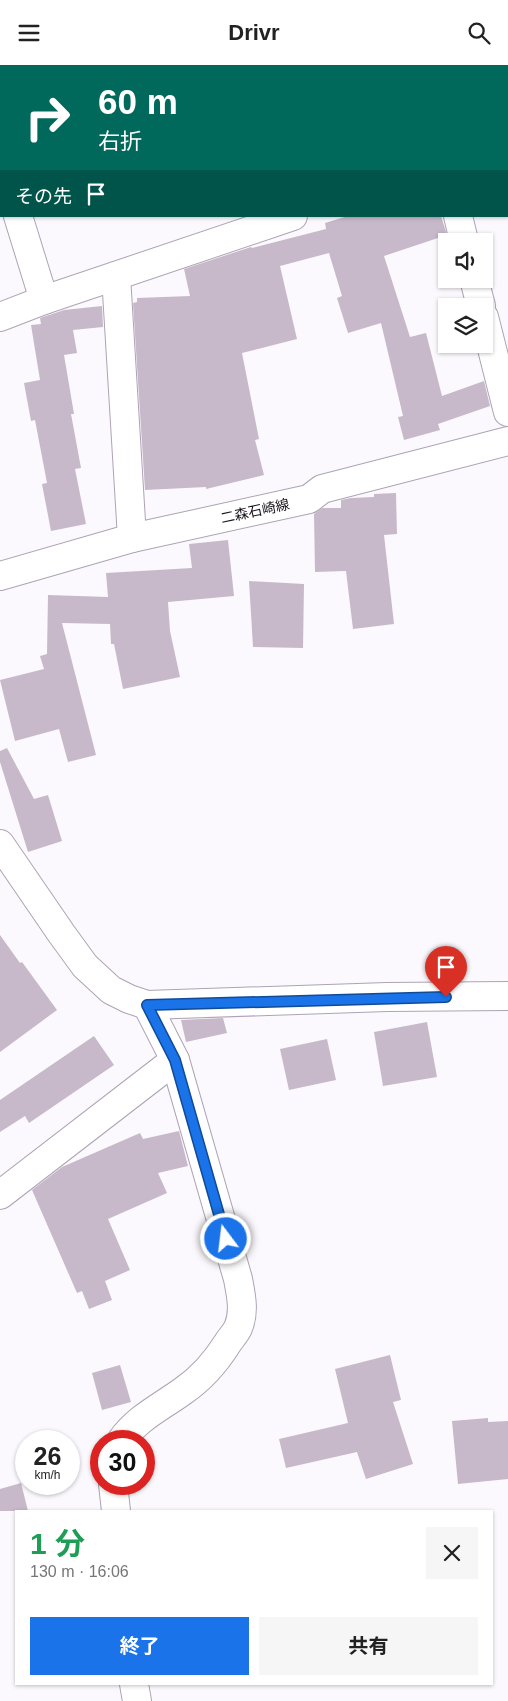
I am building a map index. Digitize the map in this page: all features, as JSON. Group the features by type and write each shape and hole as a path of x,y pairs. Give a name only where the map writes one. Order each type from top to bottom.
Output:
{"street":[{"path":"18,217 44,300"},
{"path":"0,317 44,300 290,217"},
{"path":"458,217 462,233"},
{"path":"116,276 132,538"},
{"path":"493,352 508,411"},
{"name":"二森石崎線","path":"0,576 132,538 309,499 322,489 508,441"},
{"path":"0,844 85,966 111,990 147,1005 387,997 508,996"},
{"path":"131,1430 153,1411 184,1391 217,1360 238,1328 242,1300 238,1279 175,1060 147,1005"},
{"path":"0,1195 175,1060"},
{"path":"114,1495 116,1510"},
{"path":"134,1685 137,1701"}],"building":[{"path":"345,217 441,217 446,233 438,233 438,238 384,256 410,337 426,333 442,396 484,381 490,406 438,424 440,430 404,440 398,417 403,416 381,323 348,333 337,298 342,296 329,253 280,266 297,339 242,353 259,439 255,440 264,475 206,489 206,487 145,490 133,303 137,302 137,298 190,296 184,269 251,247 326,229 325,223"},
{"path":"102,306 103,327 73,330 77,353 64,355 74,414 71,414 81,468 75,469 86,524 51,531 42,484 47,483 35,420 31,421 24,383 40,380 31,325 41,324 40,318 64,310"},
{"path":"396,493 397,534 384,535 394,624 353,629 346,571 315,572 314,514 322,508 341,508 341,500 374,497 374,494"},
{"path":"228,540 234,596 168,602 170,631 180,677 123,689 114,644 111,644 110,624 62,623 96,755 68,762 59,729 15,741 0,680 44,669 40,656 47,654 48,595 108,597 106,573 192,568 189,544"},
{"path":"249,581 304,584 303,648 253,647"},
{"path":"7,748 34,799 48,795 62,841 28,852 0,762 0,751"},
{"path":"0,935 57,1010 0,1052"},
{"path":"223,1018 227,1033 186,1042 181,1020"},
{"path":"427,1022 437,1077 383,1086 374,1032"},
{"path":"94,1036 114,1065 29,1123 25,1116 0,1132 0,1100"},
{"path":"327,1039 336,1080 289,1090 280,1049"},
{"path":"179,1131 188,1166 158,1173 167,1193 108,1219 130,1270 105,1281 112,1300 89,1309 82,1291 77,1293 32,1190 62,1167 140,1133 143,1139"},
{"path":"390,1355 401,1400 393,1402 413,1464 366,1479 357,1452 286,1468 279,1439 348,1423 335,1369"},
{"path":"120,1365 131,1402 102,1410 92,1373"},
{"path":"488,1418 488,1422 508,1421 508,1479 458,1484 452,1421"},
{"path":"15,1485 15,1495 24,1495 28,1510 0,1511 0,1489"}],"route":[{"path":"226,1239 175,1060 147,1005 387,997 446,997"}]}
